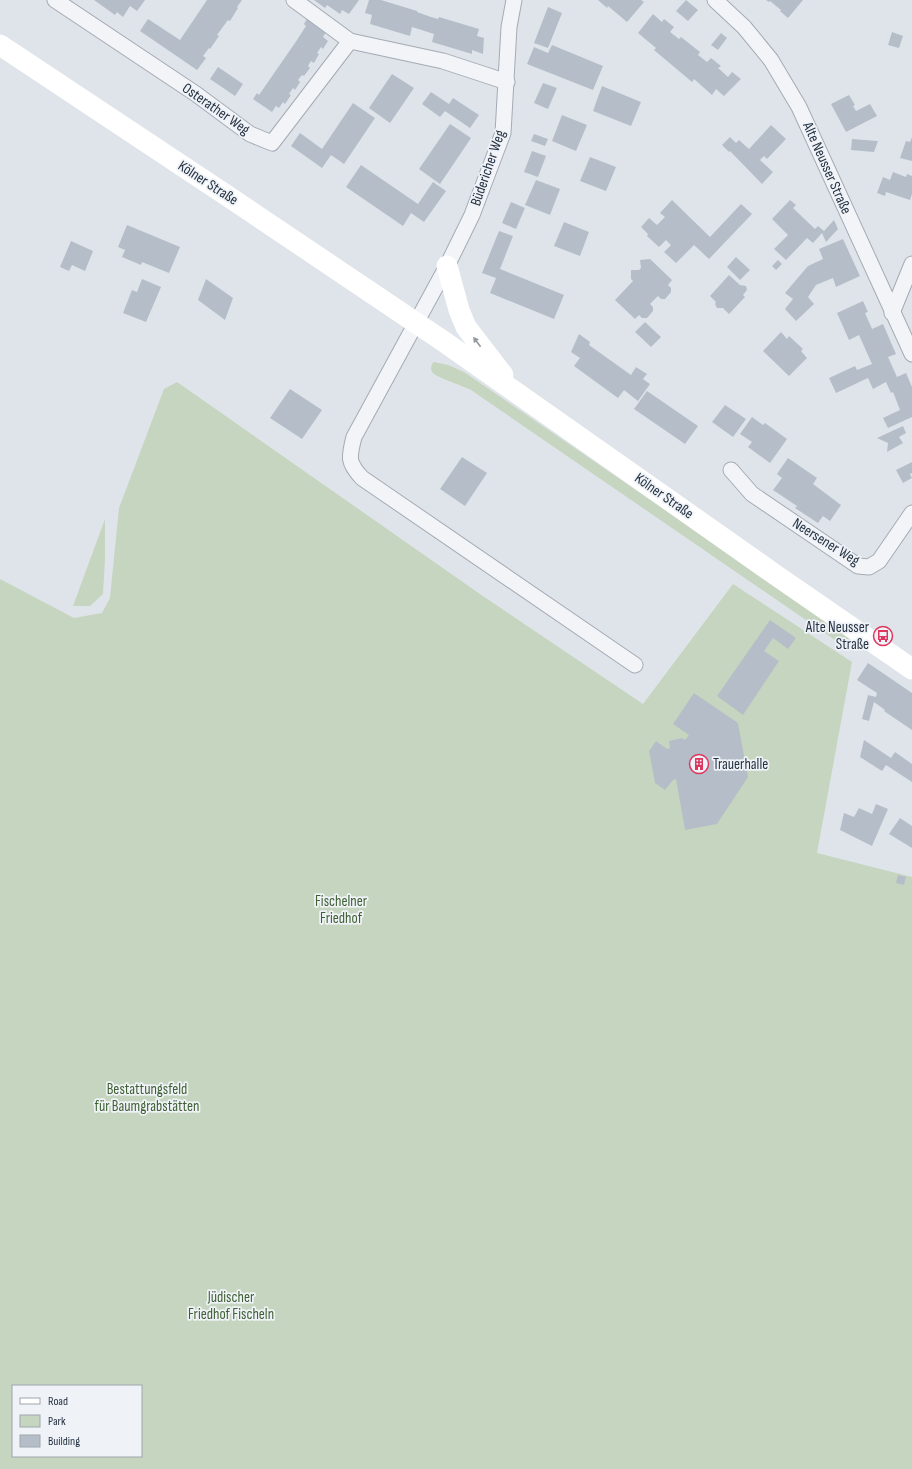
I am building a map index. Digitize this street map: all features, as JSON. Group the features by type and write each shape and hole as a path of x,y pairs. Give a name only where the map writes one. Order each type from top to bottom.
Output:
{"main road":[{"name":"Kölner Straße","path":"0,45 416,323 912,669"},
{"path":"447,266 458,310 466,327 519,394"}],"street":[{"name":"Osterather Weg","path":"55,0 196,94 250,134 272,143 350,41"},
{"path":"294,0 350,41 443,61 507,82"},
{"name":"Büdericher Weg","path":"416,323 447,266 472,215 503,133 509,27 514,0"},
{"name":"Alte Neusser Straße","path":"715,0 744,27 771,60 799,107 912,354"},
{"path":"892,313 912,264"},
{"path":"416,323 354,437 349,456 353,469 362,478 634,665"},
{"name":"Neersener Weg","path":"731,470 752,494 858,566 869,567 879,560 912,513"}],"green space":[{"path":"434,362 448,365 464,372 856,641 835,640 471,390 444,379 432,372 432,364"},
{"name":"Fischelner Friedhof","path":"177,382 477,592 643,704 733,584 852,662 817,853 912,877 912,1469 0,1469 0,579 74,618 102,613 110,598 119,508 164,389"},
{"path":"105,519 103,594 90,606 73,606"}],"building":[{"path":"94,0 145,0 137,11 130,6 123,17 117,12 115,15"},
{"path":"207,0 242,0 230,21 228,20 217,35 219,36 210,49 209,48 203,56 206,58 197,70 140,31 148,19 180,40"},
{"path":"314,0 359,0 349,14 342,10 340,14 327,5 325,8"},
{"path":"369,0 381,0 431,17 438,19 439,17 479,29 477,36 484,38 483,54 472,50 472,54 432,42 434,34 412,27 410,36 370,24 372,15 365,13"},
{"path":"598,0 641,0 644,2 627,22 608,6 607,8"},
{"path":"686,0 698,10 688,21 676,11"},
{"path":"766,0 803,0 788,18 770,1 769,2"},
{"path":"548,7 562,13 548,48 534,43"},
{"path":"653,14 662,22 664,19 674,27 670,32 679,39 681,37 700,52 698,55 707,62 711,58 721,66 718,68 728,77 732,72 741,79 724,96 716,89 712,95 694,79 692,82 654,50 656,48 638,33"},
{"path":"308,17 327,30 323,37 328,41 323,49 321,47 317,53 319,54 314,63 311,61 308,66 310,68 304,76 302,75 298,80 300,82 295,90 293,88 289,94 291,95 285,104 283,102 279,108 276,106 272,112 253,99 257,93 259,95 297,40 306,26 304,24"},
{"path":"892,32 903,36 899,48 888,45"},
{"path":"721,33 727,38 718,50 711,45"},
{"path":"552,45 603,66 593,90 527,64 534,47 548,53"},
{"path":"218,67 243,84 235,96 210,79"},
{"path":"392,74 414,88 390,123 369,108"},
{"path":"543,83 557,88 548,109 534,103"},
{"path":"602,86 641,102 631,126 593,111"},
{"path":"431,92 449,104 453,98 479,115 470,128 445,111 440,117 422,104"},
{"path":"849,95 855,105 853,106 856,111 870,104 877,116 846,132 831,104"},
{"path":"353,103 375,118 344,164 331,155 322,168 291,146 300,133 322,149"},
{"path":"562,115 587,125 576,151 552,141"},
{"path":"450,124 471,138 440,184 419,169"},
{"path":"771,125 786,139 767,159 764,156 760,160 773,172 762,184 730,151 729,152 722,145 730,137 736,143 739,140 749,149"},
{"path":"534,134 548,139 545,146 531,141"},
{"path":"912,137 912,161 900,158 906,141 910,142"},
{"path":"852,139 878,141 874,152 851,150"},
{"path":"532,151 546,156 538,177 524,172"},
{"path":"590,157 616,167 606,191 580,181"},
{"path":"361,165 418,204 433,182 446,191 424,222 411,213 403,226 346,187"},
{"path":"893,172 906,177 907,174 912,176 912,194 910,200 886,192 885,196 877,193 883,177 890,180"},
{"path":"536,180 560,189 550,215 525,205"},
{"path":"672,200 710,237 741,204 752,214 709,259 694,245 676,263 664,252 671,245 666,240 659,247 647,236 648,234 641,227 649,218 657,225 665,217 660,213"},
{"path":"790,200 796,205 793,208 815,229 818,226 824,231 834,220 838,229 826,242 822,233 813,243 807,238 786,260 774,249 788,235 772,219"},
{"path":"511,202 525,208 516,229 502,223"},
{"path":"564,222 589,232 580,256 554,246"},
{"path":"127,225 180,247 169,273 142,262 141,265 122,257 125,250 118,247"},
{"path":"499,231 513,236 500,269 564,295 554,319 490,293 496,278 482,273"},
{"path":"843,239 860,276 836,287 833,278 816,285 808,297 814,304 796,321 785,309 793,299 785,293 808,266 823,259 819,249"},
{"path":"71,241 93,251 85,271 72,265 69,271 60,267"},
{"path":"736,257 750,270 740,280 727,267"},
{"path":"650,259 672,280 668,285 671,288 671,292 665,299 661,299 658,296 650,304 653,307 653,311 647,318 642,318 639,315 635,319 615,300 633,281 631,279 631,270 639,270 641,268 640,260"},
{"path":"778,260 782,264 776,270 772,266"},
{"path":"729,275 740,285 746,286 747,290 743,295 745,297 729,314 723,308 717,308 715,304 716,302 710,296"},
{"path":"142,279 161,287 146,322 123,313 132,290 137,292"},
{"path":"206,279 233,298 225,320 198,300"},
{"path":"863,301 868,312 865,313 872,329 883,324 896,354 888,357 897,377 906,373 912,387 912,417 888,428 883,418 900,410 893,392 891,393 886,382 873,389 868,378 836,393 829,378 855,366 857,370 872,364 859,335 849,340 837,313"},
{"path":"645,322 661,337 651,347 635,332"},
{"path":"781,332 787,339 789,336 803,349 801,351 807,358 789,376 763,351"},
{"path":"579,334 590,342 589,345 631,375 636,367 647,374 643,379 650,384 638,401 624,390 618,398 574,366 580,358 571,352"},
{"path":"290,389 322,410 302,439 270,418"},
{"path":"647,391 698,426 685,444 634,409"},
{"path":"725,405 746,419 733,437 712,422"},
{"path":"752,417 763,425 765,423 787,439 770,463 748,447 752,442 740,434"},
{"path":"903,426 906,433 899,437 903,443 887,452 888,443 877,438"},
{"path":"462,457 487,473 465,506 440,489"},
{"path":"788,458 817,478 813,484 841,505 830,521 823,516 818,523 795,508 797,506 773,490 782,478 777,474"},
{"path":"912,462 912,473 910,474 912,478 903,483 896,470"},
{"path":"770,620 796,638 788,649 773,638 764,651 779,661 743,715 717,696"},
{"path":"868,663 912,693 912,730 884,711 885,710 874,702 869,721 862,719 868,695 876,697 877,693 857,680"},
{"name":"Trauerhalle","path":"694,693 738,723 748,777 717,824 685,830 676,779 673,780 665,790 655,783 649,751 656,741 667,749 670,748 669,741 682,738 685,740 689,735 673,724"},
{"path":"864,740 891,758 895,752 912,764 912,782 886,765 882,771 860,757"},
{"path":"876,804 888,809 872,846 840,830 844,813 854,817 859,808 872,814"},
{"path":"900,818 912,826 912,848 889,834"},
{"path":"898,875 906,877 904,885 896,883"}],"place":[{"name":"Alte Neusser Straße","path":"883,636"},
{"name":"Trauerhalle","path":"699,764"}],"park label":[{"name":"Bestattungsfeld für Baumgrabstätten","path":"147,1098"},
{"name":"Jüdischer Friedhof Fischeln","path":"231,1306"}]}
